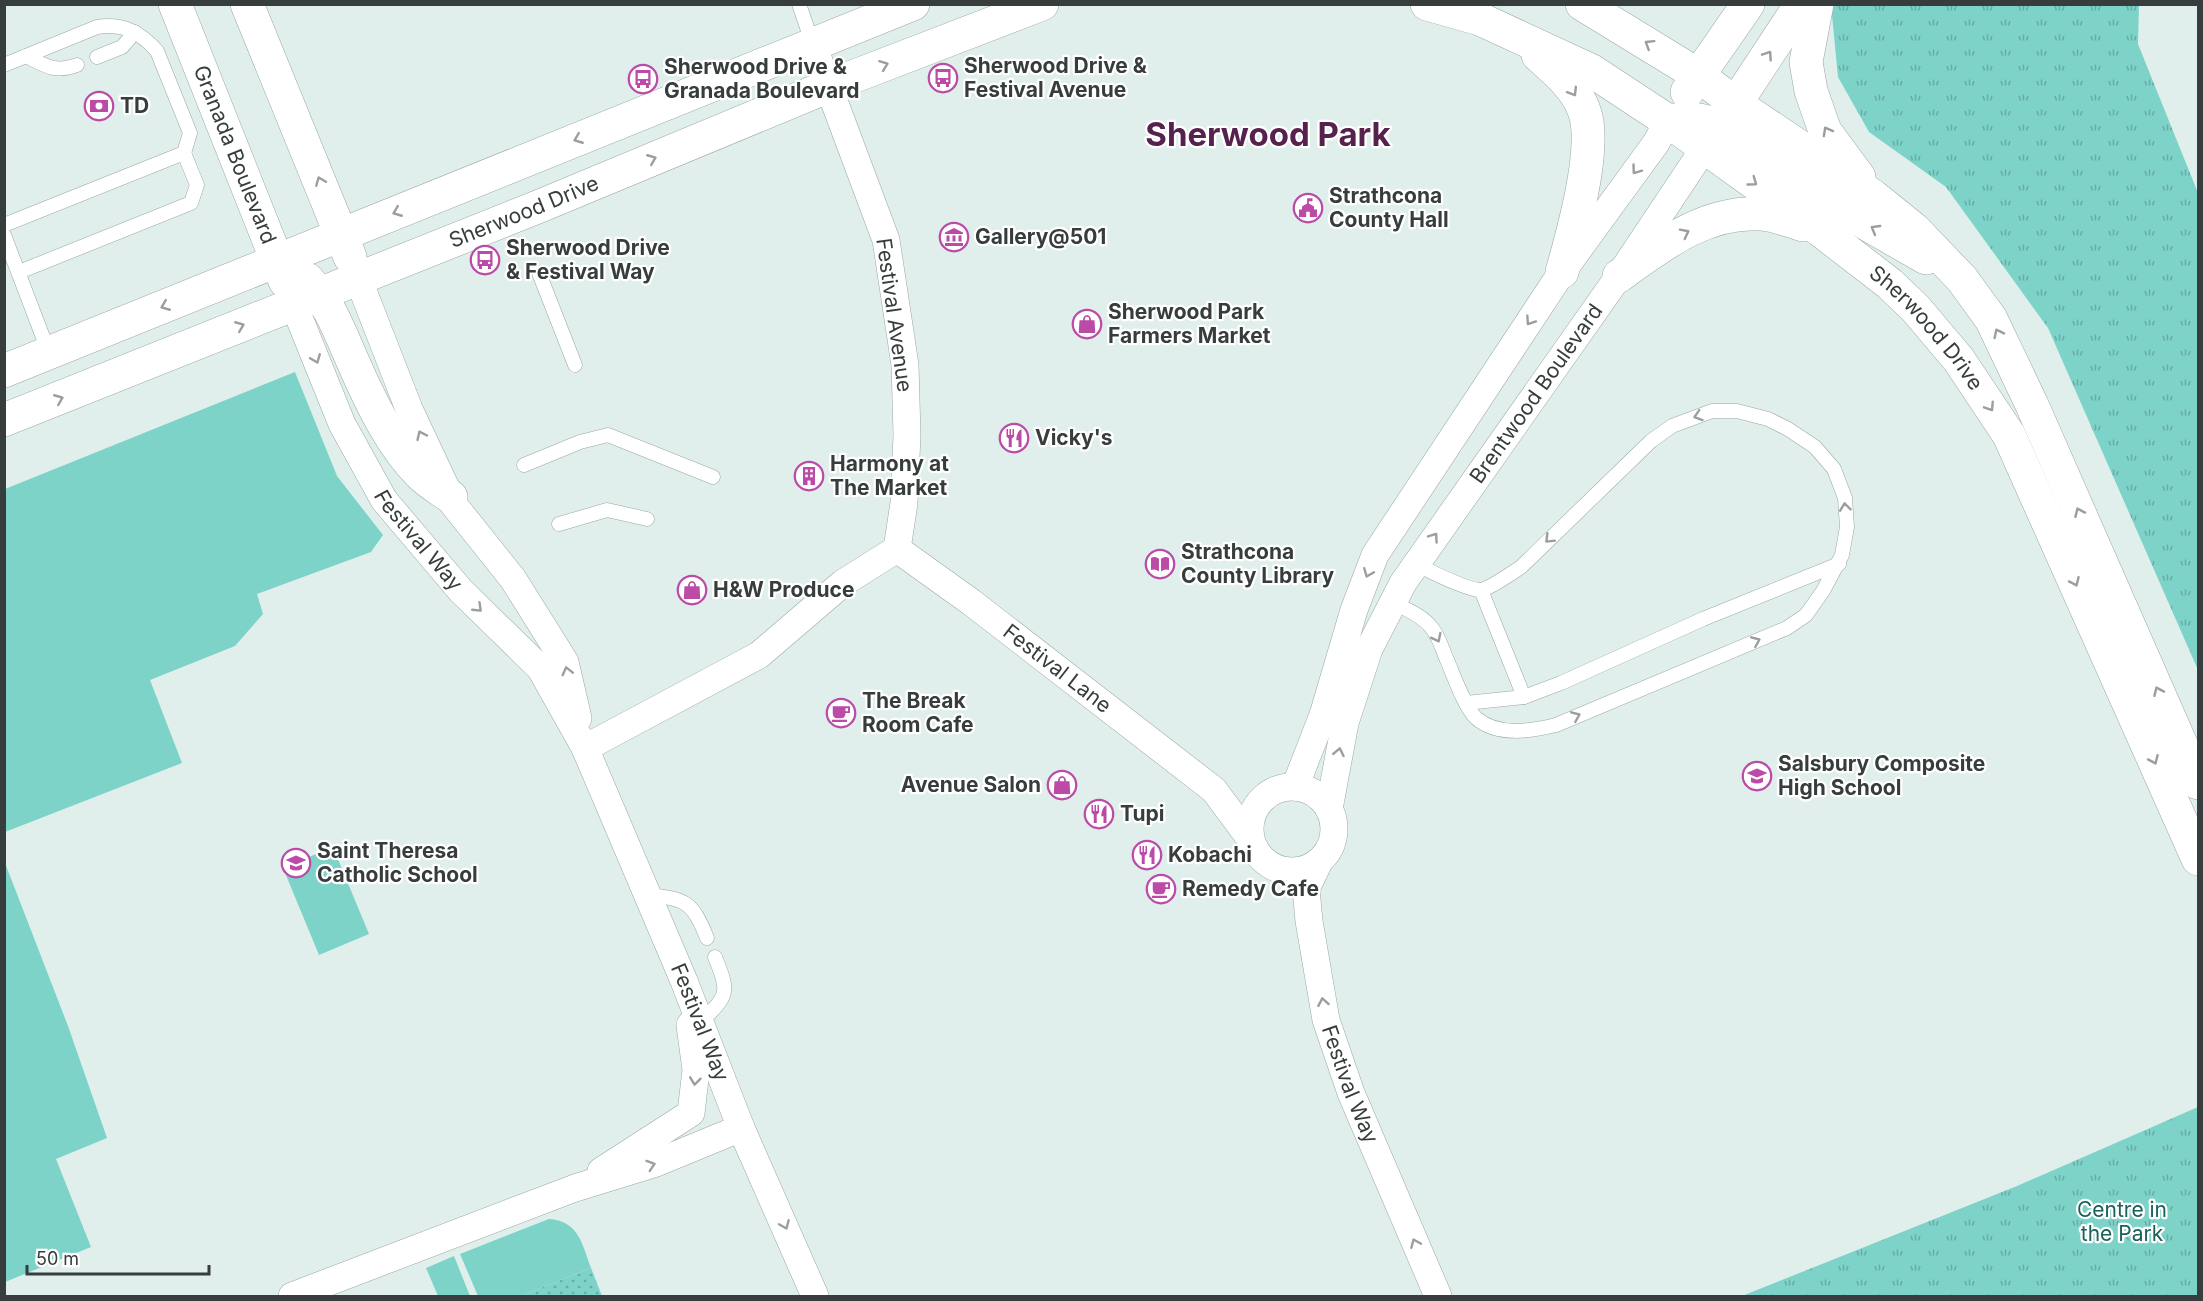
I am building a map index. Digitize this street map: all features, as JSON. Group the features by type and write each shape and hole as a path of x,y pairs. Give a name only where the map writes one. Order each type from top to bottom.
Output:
{"main road":[{"name":"Granada Boulevard","path":"175,4 278,261 307,300 339,329 367,394 396,444 421,475 451,498"},
{"path":"247,4 358,278"},
{"path":"4,371 913,4"},
{"name":"Sherwood Drive","path":"4,420 307,300 829,86 1042,4"},
{"name":"Sherwood Drive","path":"1427,4 1480,19 1592,70 1668,121 1720,126 1873,196 1914,229 1962,279 1991,319 2032,405 2199,783"},
{"name":"Sherwood Drive","path":"1582,4 1698,75 1720,126 1820,230 1890,284 1917,309 1959,360 2009,435 2199,860"},
{"name":"Brentwood Boulevard","path":"1668,121 1748,4"},
{"name":"Brentwood Boulevard","path":"1720,126 1801,4"},
{"path":"1817,4 1806,62 1811,91 1825,131 1873,196"},
{"path":"1518,35 1571,86 1586,116 1587,153 1575,224 1562,272"},
{"path":"1720,126 1858,219 1962,279"},
{"path":"1618,276 1667,242 1722,216 1765,214 1820,230"}],"street":[{"name":"Festival Avenue","path":"813,45 886,240 903,354 907,435 904,509 897,549"},
{"name":"Brentwood Boulevard","path":"1295,787 1323,715 1354,610 1376,555 1562,272 1656,143 1668,121"},
{"name":"Brentwood Boulevard","path":"1329,809 1345,723 1369,649 1392,602 1415,564 1618,276 1720,126"},
{"name":"Festival Way","path":"358,278 409,409 454,505 513,579 565,662 585,748"},
{"name":"Festival Way","path":"307,300 342,424 384,500 461,591 540,668 585,748 684,981 741,1128 815,1296"},
{"path":"585,748 759,655 843,583 897,549"},
{"name":"Festival Lane","path":"897,549 971,602 1214,790 1251,840"},
{"path":"1295,787 1309,790 1321,798 1329,809 1334,823 1333,838 1328,852 1318,862 1292,872 1277,869 1265,862 1256,852 1249,827 1252,814 1259,802 1269,793 1281,788 1295,787"},
{"path":"1214,790 1269,793"},
{"name":"Festival Way","path":"1318,862 1306,890 1326,1020 1351,1093 1438,1296"},
{"path":"575,1188 691,1113 696,1071 684,981"},
{"path":"292,1296 575,1188 656,1163 741,1128"}],"lane":[{"path":"799,4 813,45"},
{"path":"4,65 97,27 111,25 125,27 148,40 162,61 190,133 184,153 197,185 191,203 19,272"},
{"path":"97,57 122,48 135,32"},
{"path":"26,56 52,69 64,70 77,65"},
{"path":"4,225 184,153"},
{"path":"4,236 49,353"},
{"path":"539,273 575,365"},
{"path":"1392,602 1430,625 1466,703 1476,718 1509,731 1535,730 1556,725 1787,628 1806,615 1839,564 1847,527 1845,498 1834,469 1815,447 1788,429 1768,419 1737,411 1713,411 1672,426 1651,441 1521,567 1481,590 1471,588 1415,564"},
{"path":"524,465 580,442 608,435 713,477"},
{"path":"559,524 607,510 647,519"},
{"path":"1466,703 1524,697 1561,683 1703,619 1839,564"},
{"path":"1481,590 1524,697"},
{"path":"647,895 678,898 697,913 707,938"},
{"path":"700,1023 722,1002 725,982 715,957"}],"green space":[{"path":"1831,5 2139,5 2138,44 2198,193 2198,670 2048,328 1946,187 1869,132 1838,77"},
{"path":"295,372 337,476 383,535 371,552 257,594 263,614 235,646 150,680 182,763 5,832 5,489"},
{"path":"335,852 369,934 319,955 283,868 316,854"},
{"path":"5,863 68,1026 107,1138 56,1159 91,1247 5,1282"},
{"name":"Centre in the Park","path":"2198,1107 2198,1296 1742,1296 2017,1186"},
{"path":"549,1219 567,1224 573,1229 582,1242 591,1268 521,1296 478,1296 460,1254"},
{"path":"454,1256 470,1296 438,1296 426,1268"},
{"path":"591,1268 602,1296 521,1296"}],"place":[{"name":"Sherwood Drive & Festival Avenue","path":"943,78"},
{"name":"Sherwood Drive & Granada Boulevard","path":"643,79"},
{"name":"TD","path":"99,106"},
{"name":"Strathcona County Hall","path":"1308,208"},
{"name":"Gallery@501","path":"954,237"},
{"name":"Sherwood Drive & Festival Way","path":"485,260"},
{"name":"Sherwood Park Farmers Market","path":"1087,324"},
{"name":"Vicky's","path":"1014,438"},
{"name":"Harmony at The Market","path":"809,476"},
{"name":"Strathcona County Library","path":"1160,564"},
{"name":"H&W Produce","path":"692,590"},
{"name":"The Break Room Cafe","path":"841,713"},
{"name":"Salsbury Composite High School","path":"1757,776"},
{"name":"Avenue Salon","path":"1062,785"},
{"name":"Tupi","path":"1099,814"},
{"name":"Kobachi","path":"1147,855"},
{"name":"Saint Theresa Catholic School","path":"296,863"},
{"name":"Remedy Cafe","path":"1161,889"}],"district":[{"name":"Sherwood Park","path":"1268,134"}]}
